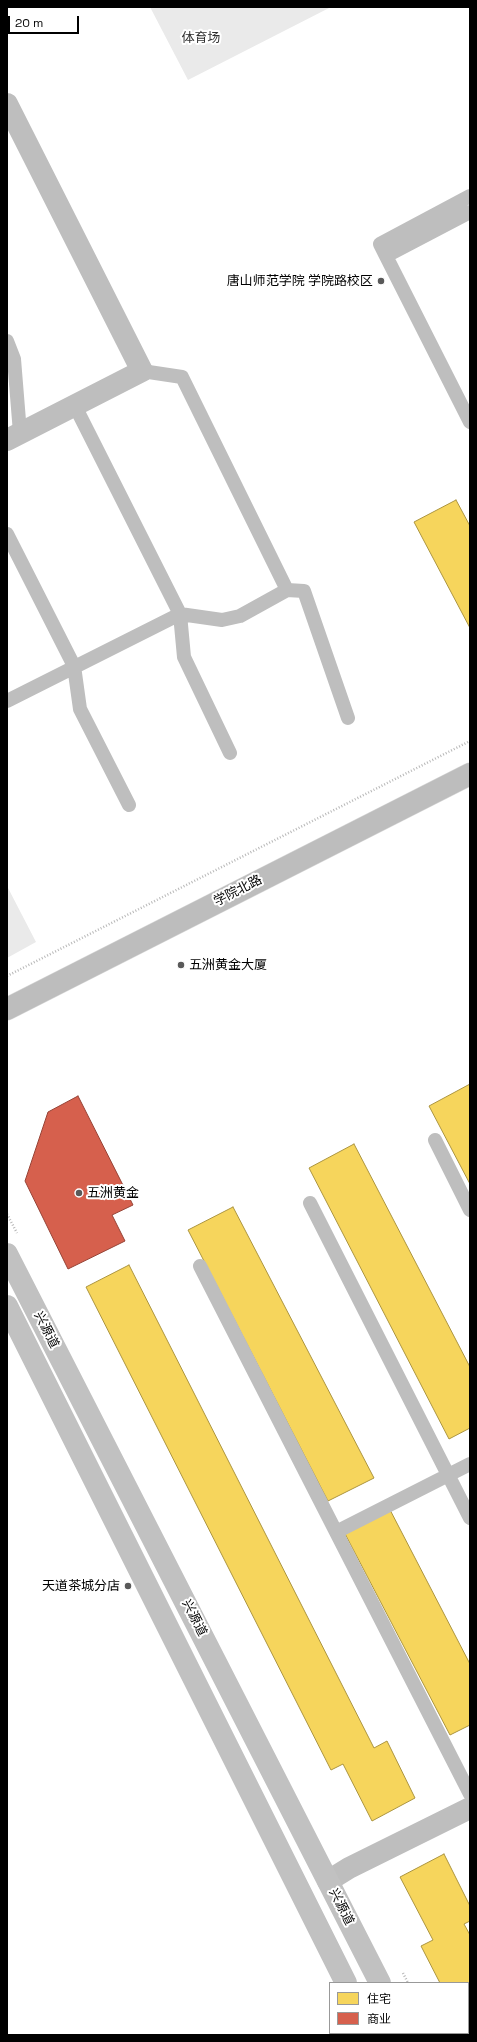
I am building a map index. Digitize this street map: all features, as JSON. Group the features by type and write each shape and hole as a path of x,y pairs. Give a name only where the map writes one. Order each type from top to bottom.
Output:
{"main road":[{"name":"学院北路","path":"7,1009 470,774"},
{"name":"兴源道","path":"7,1254 379,1982"},
{"name":"兴源道","path":"7,1306 345,1982"},
{"path":"302,1897 328,1881"}],"street":[{"path":"7,104 142,371 13,437"},
{"path":"328,1881 349,1868 470,1808"}],"lane":[{"path":"470,196 380,244 470,422"},
{"path":"386,256 470,212"},
{"path":"7,341 14,359 13,437"},
{"path":"142,371 182,377 288,590"},
{"path":"75,406 180,614 184,657 230,753"},
{"path":"7,534 74,666 80,709 129,805"},
{"path":"7,701 180,614 222,620 240,616 288,590 304,591 348,718"},
{"path":"435,1140 470,1210"},
{"path":"310,1203 470,1518"},
{"path":"200,1266 470,1794"},
{"path":"336,1532 470,1464"}],"path":[{"path":"7,976 470,741"}],"green space":[{"name":"体育场","path":"150,7 331,7 188,80"},
{"path":"7,886 36,942 7,958"}],"building: 住宅":[{"path":"456,500 470,526 470,628 414,522"},
{"path":"470,1084 470,1184 429,1106"},
{"path":"354,1144 470,1367 470,1428 449,1439 309,1168"},
{"path":"233,1207 374,1478 328,1501 188,1230"},
{"path":"129,1265 374,1748 387,1741 415,1798 372,1821 343,1764 331,1770 86,1287"},
{"path":"387,1504 470,1664 470,1725 450,1735 342,1528"},
{"path":"444,1854 470,1906 470,1921 464,1924 470,1935 470,2035 468,2034 469,1982 439,1982 421,1946 433,1940 400,1877"}],"building: 商业":[{"name":"五洲黄金","path":"78,1096 133,1205 112,1215 125,1241 68,1269 25,1181 48,1112"}],"place":[{"name":"唐山师范学院 学院路校区","path":"381,281"},
{"name":"五洲黄金大厦","path":"181,965"},
{"name":"五洲黄金","path":"79,1193"},
{"name":"天道茶城分店","path":"128,1586"}]}
